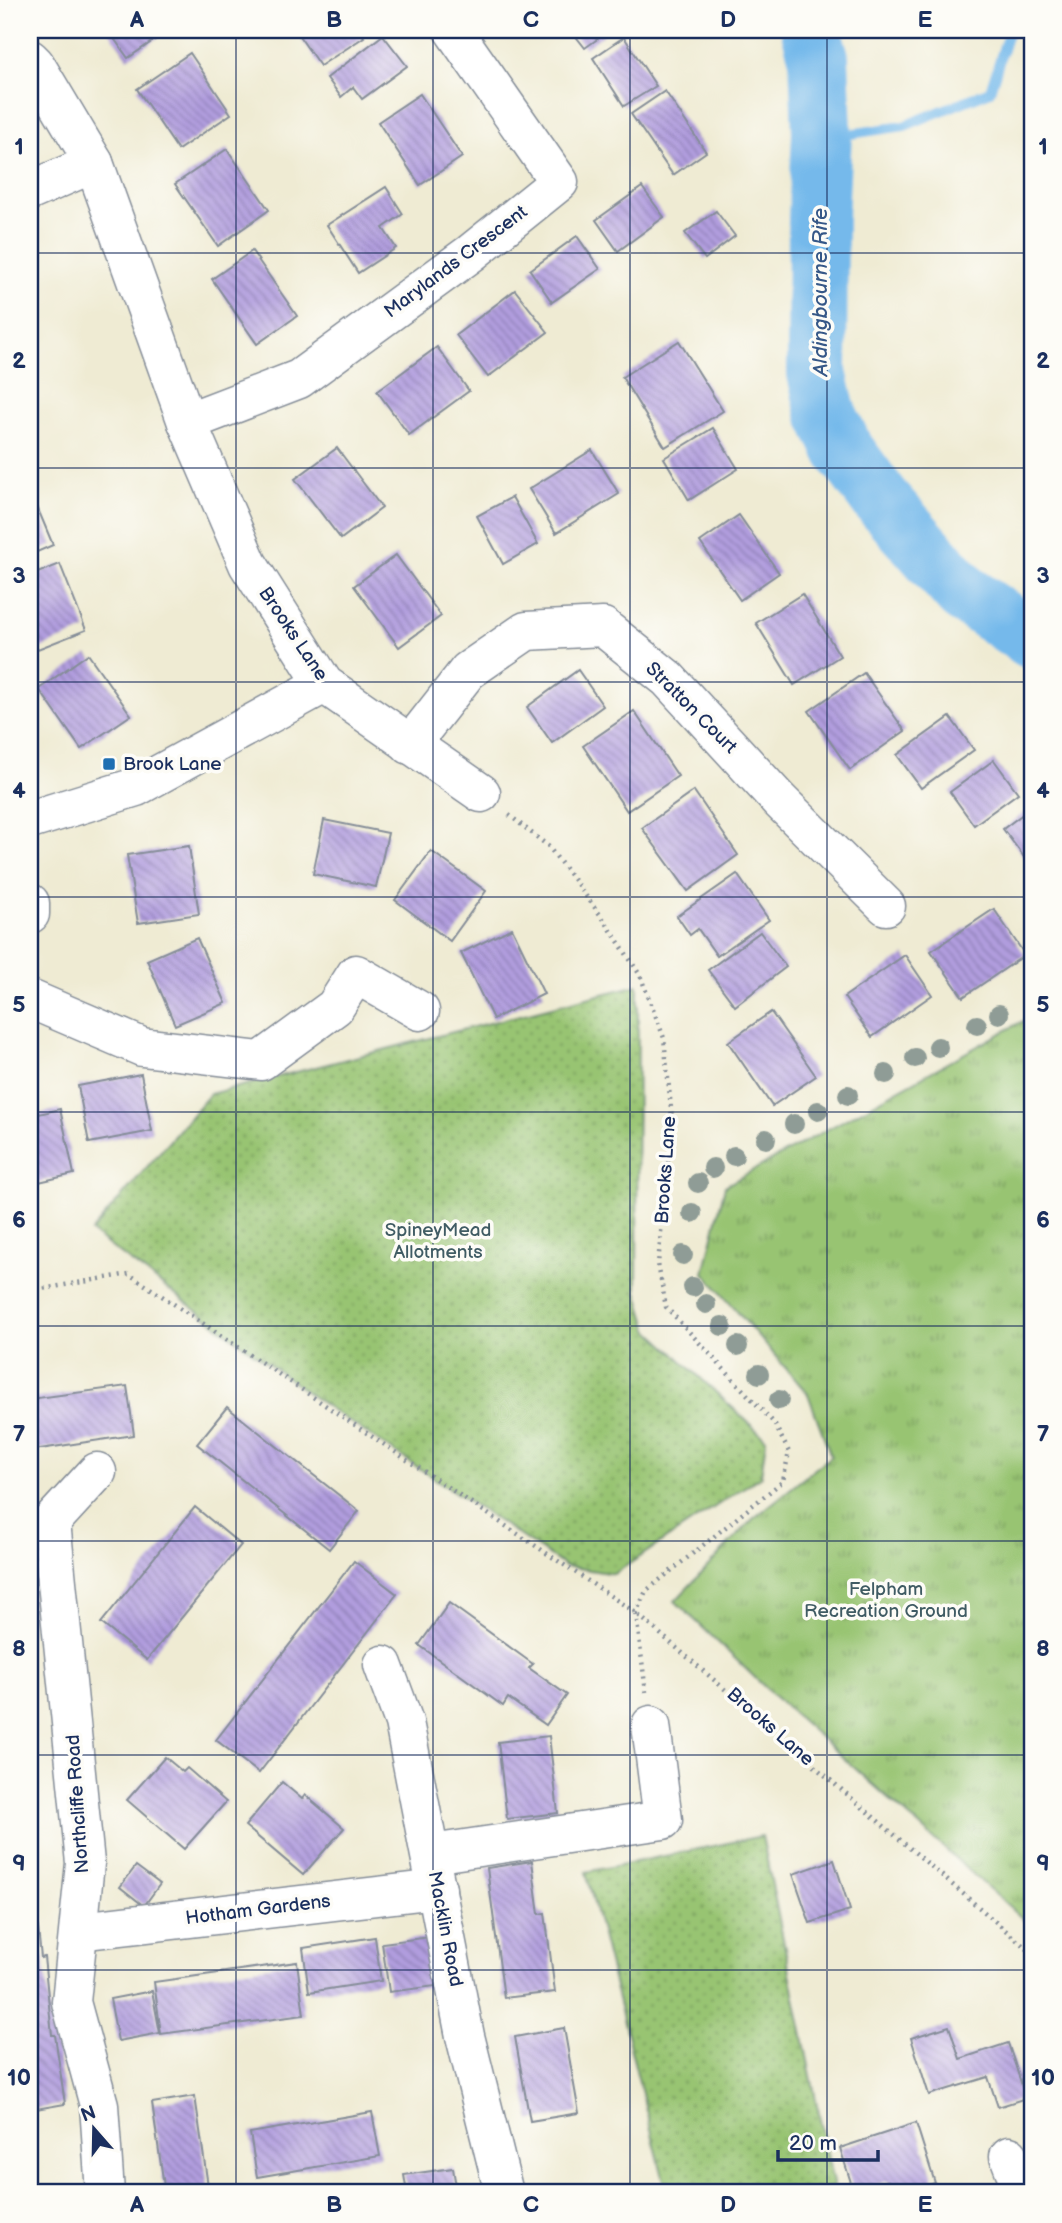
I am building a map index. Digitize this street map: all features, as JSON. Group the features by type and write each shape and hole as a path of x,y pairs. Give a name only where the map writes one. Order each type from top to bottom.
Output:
{"street":[{"name":"Marylands Crescent","path":"187,422 299,379 471,253 559,182 453,30"},
{"name":"Brooks Lane","path":"30,59 94,163 187,422 248,564 324,684 481,793"},
{"path":"30,191 94,163"},
{"name":"Stratton Court","path":"410,745 468,671 526,631 603,627 668,679 779,800 886,906"},
{"path":"30,820 136,787 324,684"},
{"path":"30,903 30,914"},
{"path":"30,999 142,1047 261,1061 335,1007 356,974 420,1011"},
{"name":"Northcliffe Road","path":"97,1472 51,1522 85,1863 71,2002 99,2105 105,2193"},
{"name":"Macklin Road","path":"383,1665 404,1722 465,2036 503,2193"},
{"name":"Hotham Gardens","path":"79,1931 434,1871 663,1820 650,1726"},
{"path":"1009,2156 1023,2193"}],"path":[{"name":"Brooks Lane","path":"481,793 548,846 605,921 640,975 664,1038 672,1118 658,1264 666,1307 774,1423 789,1452 783,1481 646,1591 636,1613 1032,1953"},
{"path":"30,1291 129,1274 636,1613 650,1726"}],"green space":[{"name":"SpineyMead Allotments","path":"638,985 637,1291 649,1330 766,1439 761,1476 614,1574 565,1566 323,1404 91,1232 210,1094"},
{"name":"Felpham Recreation Ground","path":"1032,1016 1032,1927 772,1694 675,1601 753,1519 831,1456 808,1394 704,1273 725,1186"},
{"path":"762,1836 835,2193 667,2193 586,1872"}],"building":[{"path":"108,30 169,30 128,58"},
{"path":"295,30 359,30 364,37 320,66"},
{"path":"571,30 610,30 585,48"},
{"path":"383,35 407,66 362,99 353,87 341,97 327,78"},
{"path":"624,37 656,86 624,106 593,58"},
{"path":"190,53 231,114 178,150 137,89"},
{"path":"665,91 706,152 673,175 631,114"},
{"path":"420,94 462,157 420,185 378,122"},
{"path":"227,149 269,210 218,246 175,184"},
{"path":"386,187 403,214 383,228 396,248 358,273 327,225"},
{"path":"642,187 664,217 618,251 596,220"},
{"path":"716,211 735,236 705,259 685,233"},
{"path":"577,236 600,269 552,302 530,270"},
{"path":"252,251 297,316 257,344 212,279"},
{"path":"515,290 548,332 488,377 456,335"},
{"path":"679,341 723,411 665,447 622,377"},
{"path":"437,347 469,391 409,435 377,391"},
{"path":"713,428 738,469 689,500 664,458"},
{"path":"337,448 382,508 341,539 295,479"},
{"path":"592,450 619,494 556,533 529,489"},
{"path":"30,490 53,545 30,555"},
{"path":"512,497 538,544 503,564 477,516"},
{"path":"739,515 779,573 740,600 700,542"},
{"path":"396,555 441,616 399,647 354,586"},
{"path":"60,564 86,630 30,652 30,576"},
{"path":"802,594 840,656 794,685 756,623"},
{"path":"88,654 131,715 81,749 39,689"},
{"path":"578,670 603,706 552,743 527,707"},
{"path":"864,673 905,731 850,770 809,711"},
{"path":"634,711 678,776 627,811 583,746"},
{"path":"950,717 974,750 921,788 897,755"},
{"path":"994,760 1018,793 974,825 950,792"},
{"path":"694,791 738,855 688,891 642,828"},
{"path":"1032,807 1032,857 1027,861 1003,829"},
{"path":"324,820 388,833 376,887 313,874"},
{"path":"189,846 199,914 138,923 127,855"},
{"path":"431,851 486,891 450,941 395,900"},
{"path":"737,874 769,920 717,956 698,929 690,935 677,916"},
{"path":"994,909 1025,955 963,997 931,951"},
{"path":"512,928 544,994 493,1019 461,953"},
{"path":"760,932 786,967 735,1006 708,970"},
{"path":"197,938 226,1003 175,1025 147,960"},
{"path":"905,955 932,995 872,1037 844,997"},
{"path":"771,1012 816,1076 772,1106 728,1042"},
{"path":"141,1074 152,1131 89,1143 78,1086"},
{"path":"60,1109 74,1174 30,1184 30,1116"},
{"path":"127,1386 134,1435 33,1450 30,1441 30,1399"},
{"path":"227,1407 359,1511 329,1549 197,1444"},
{"path":"195,1507 241,1545 147,1660 101,1623"},
{"path":"354,1561 397,1594 259,1773 216,1740"},
{"path":"449,1603 533,1664 529,1668 567,1695 546,1725 508,1698 503,1706 419,1645"},
{"path":"549,1736 558,1813 507,1819 498,1742"},
{"path":"165,1757 183,1772 187,1768 226,1802 184,1849 127,1800"},
{"path":"282,1782 302,1799 305,1795 344,1828 303,1875 245,1826"},
{"path":"834,1860 850,1910 810,1923 793,1874"},
{"path":"532,1861 539,1914 545,1913 555,1992 504,1998 487,1868"},
{"path":"136,1866 160,1884 144,1906 120,1887"},
{"path":"30,1868 41,1958 44,1957 52,2035 55,2035 65,2104 30,2110"},
{"path":"375,1937 381,1981 309,1992 303,1948"},
{"path":"430,1937 436,1986 389,1992 382,1943"},
{"path":"297,1962 304,2015 161,2034 154,1982"},
{"path":"152,1991 160,2033 118,2041 110,1999"},
{"path":"949,2026 960,2059 1008,2043 1026,2098 998,2107 988,2077 929,2095 911,2038"},
{"path":"564,2028 579,2113 530,2121 515,2037"},
{"path":"195,2096 209,2193 165,2193 152,2103"},
{"path":"372,2112 380,2156 257,2177 250,2133"},
{"path":"916,2123 935,2183 902,2193 892,2193 888,2181 854,2192 840,2148"},
{"path":"453,2168 457,2193 407,2193 404,2175"}],"waterway":[{"name":"Aldingbourne Rife","path":"811,30 819,58 822,133 818,219 817,373 826,412 844,450 879,498 963,593 1032,639"},
{"path":"822,133 850,134 904,126 990,91 1009,30"}],"place":[{"name":"Brook Lane","path":"109,764"}]}
